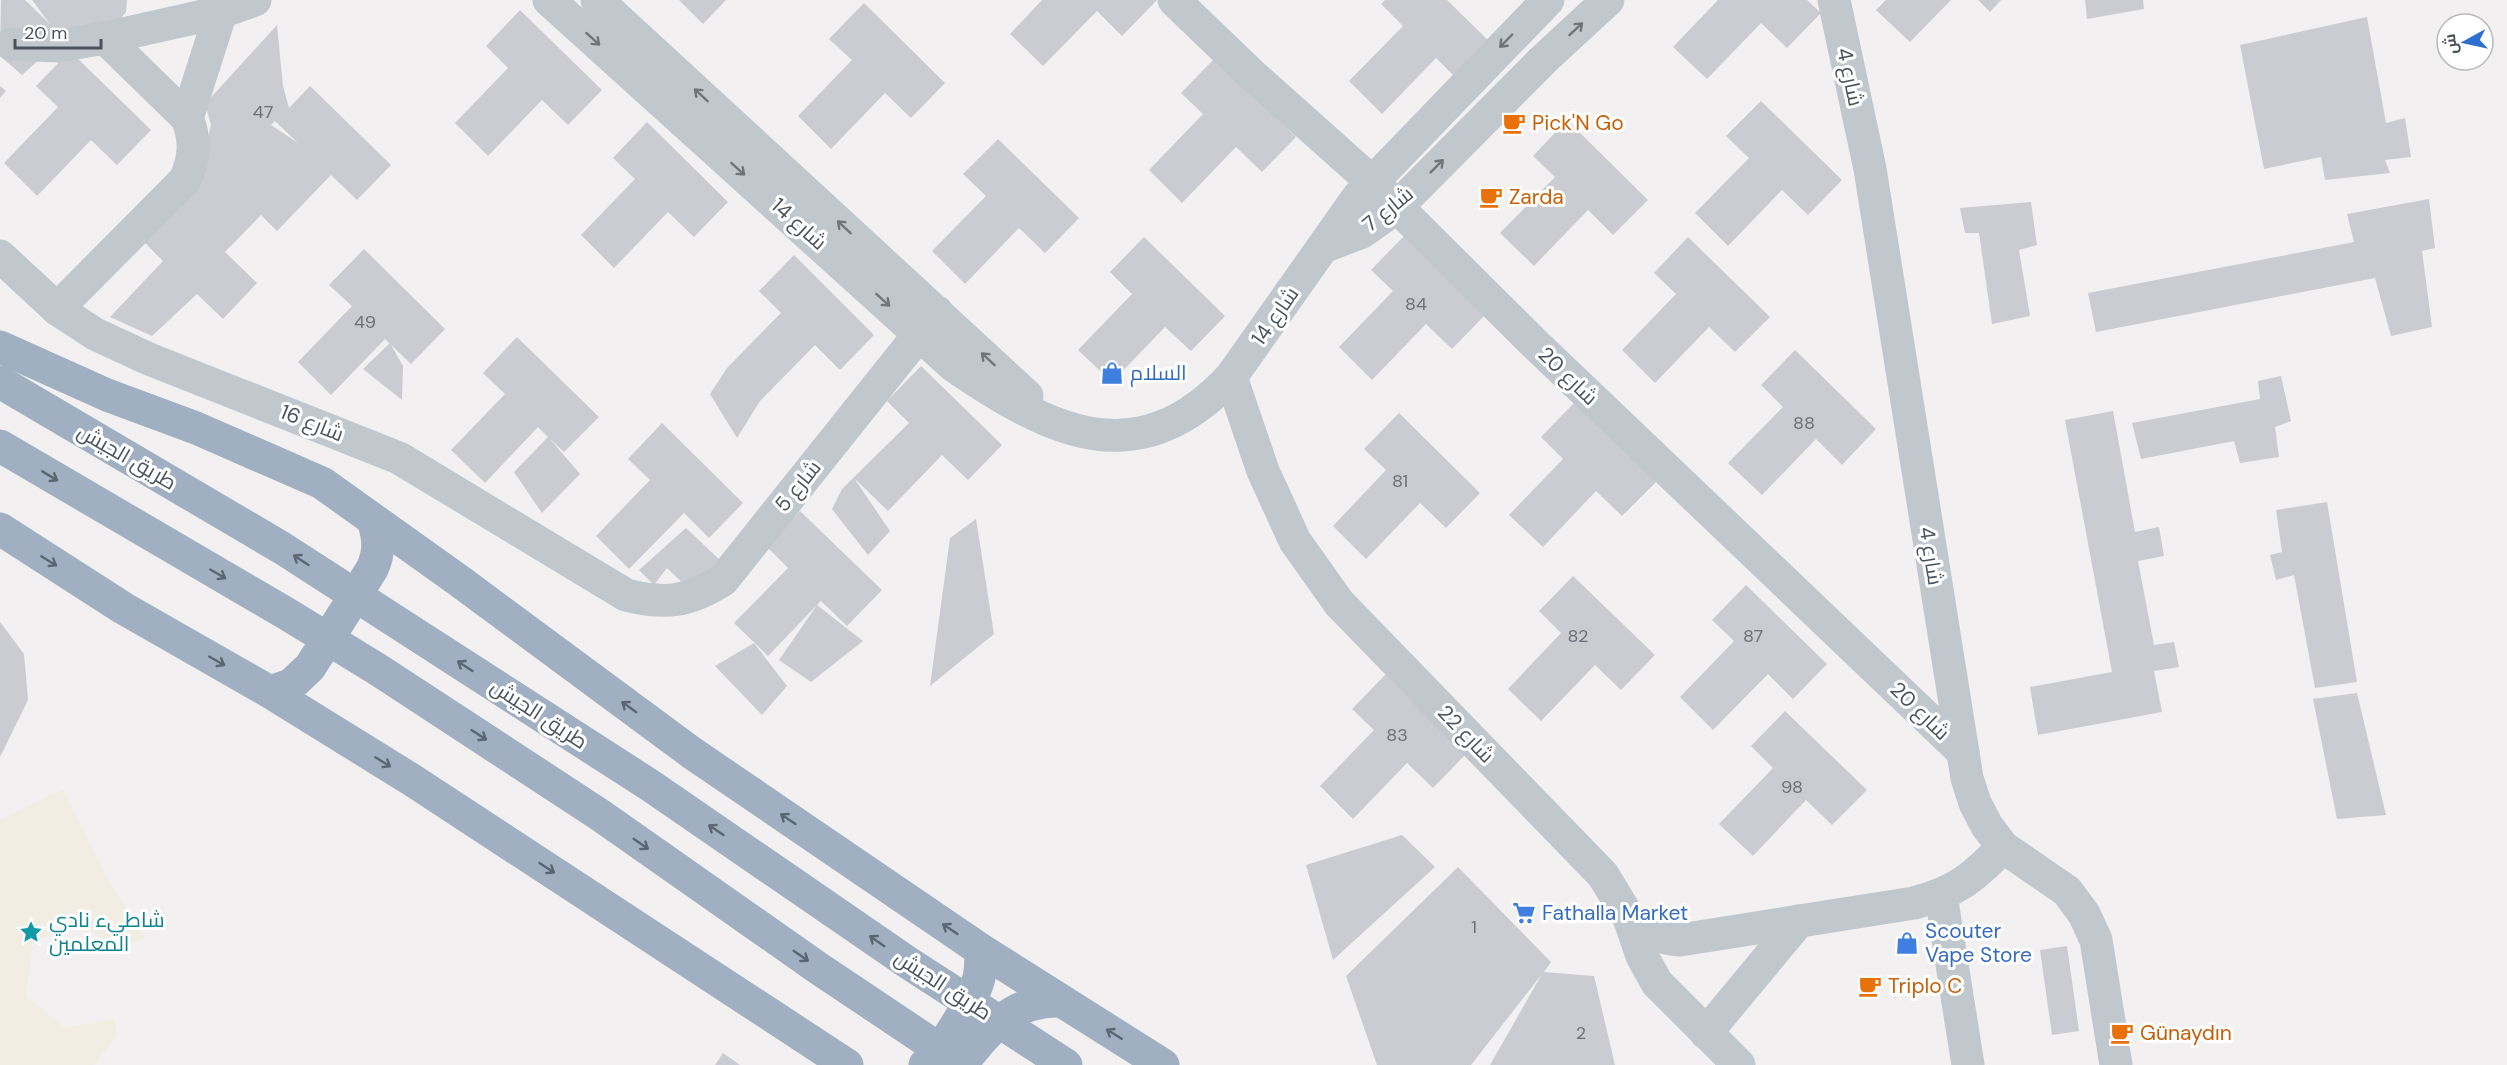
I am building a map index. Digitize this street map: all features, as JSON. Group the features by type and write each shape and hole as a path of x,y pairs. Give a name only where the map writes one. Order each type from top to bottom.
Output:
{"highway":[{"path":"0,347 107,395 196,428 322,483 692,753 981,950 1163,1065"},
{"name":"طريق الجيش","path":"0,382 282,548 651,786 907,962 1066,1065"},
{"path":"0,446 287,614 415,693 600,815 818,968 962,1065 996,1026 1015,1010 1037,1002 1061,1001"},
{"path":"270,692 291,685 310,668 372,569 377,558 379,544 374,520"},
{"path":"0,529 123,608 270,692 412,780 847,1065"},
{"path":"925,1065 941,1046 974,993 979,976 981,950"}],"street":[{"path":"11,44 58,46 105,38 221,12 255,0"},
{"name":"شارع 14","path":"549,0 928,322"},
{"name":"شارع 14","path":"597,0 928,322 954,366 1004,400 1062,427 1100,436 1135,435 1169,424 1192,412 1213,396 1231,377 1323,247"},
{"name":"شارع 20","path":"1174,0 1251,74 1371,181 1542,351 1963,752"},
{"name":"شارع 7","path":"1323,247 1345,213 1371,181 1548,0"},
{"name":"شارع 7","path":"1323,247 1362,232 1397,207 1542,60 1608,0"},
{"name":"شارع 4","path":"1834,0 1870,170 1967,778 1975,803 1987,826 2003,847 2067,891 2084,914 2096,940 2116,1065"},
{"path":"187,118 221,12"},
{"path":"57,309 185,180 192,165 193,133 187,118 105,38"},
{"name":"شارع 16","path":"0,256 57,309 95,334 148,359 399,458 626,595"},
{"name":"شارع 5","path":"626,595 651,601 676,601 701,594 723,580 928,322"},
{"name":"شارع 22","path":"1231,377 1263,471 1295,541 1339,603 1603,875 1629,918 1642,956 1657,983 1739,1065"},
{"path":"1629,918 1643,930 1661,938 1680,940 1914,903 1941,895 1976,876 2003,847"},
{"path":"1941,895 1968,1065"},
{"path":"1706,1033 1799,921"}],"sand":[{"name":"شاطيء نادي المعلمين","path":"63,790 108,879 145,938 116,949 85,926 33,940 26,997 65,1028 114,1019 117,1036 94,1065 0,1065 0,819"}],"building":[{"path":"1,0 25,0 50,24 32,0 127,0 126,12 105,38 61,40 22,75 0,56"},
{"path":"679,0 726,0 703,24"},
{"path":"1042,0 1157,0 1122,36 1097,11 1043,66 1010,34"},
{"path":"1385,0 1447,0 1496,48 1462,84 1436,58 1382,114 1349,81 1403,26 1381,4"},
{"path":"1718,0 1807,0 1821,13 1787,48 1761,23 1707,79 1673,47"},
{"path":"1886,0 1951,0 1910,42 1876,10"},
{"path":"1978,0 2001,0 1990,12"},
{"path":"2085,0 2143,0 2144,9 2087,19"},
{"path":"864,3 945,83 911,118 885,93 831,149 798,116 852,60 829,39"},
{"path":"520,10 602,90 568,125 542,100 488,156 455,123 508,68 486,46"},
{"path":"2367,17 2386,123 2405,118 2411,157 2385,160 2390,173 2325,180 2321,157 2264,169 2240,45"},
{"path":"277,25 283,86 289,108 310,86 391,165 357,200 331,175 277,231 261,215 225,252 257,283 223,319 197,294 152,336 110,317 163,261 141,239 175,204 180,209 189,188 198,179 211,125 205,104","holes":["275,121 298,143 271,125"]},
{"path":"70,51 151,130 117,165 91,140 37,196 4,163 58,107 36,86"},
{"path":"1215,58 1296,137 1262,172 1236,147 1182,203 1149,170 1203,114 1181,93"},
{"path":"0,86 6,91 0,98"},
{"path":"1761,101 1842,180 1808,215 1782,190 1728,246 1695,213 1749,158 1726,136"},
{"path":"1567,120 1648,200 1613,235 1588,210 1534,266 1500,233 1555,177 1533,156"},
{"path":"647,122 728,202 694,237 668,212 614,268 581,235 635,179 613,158"},
{"path":"998,139 1079,218 1045,253 1019,228 965,284 932,251 986,196 963,174"},
{"path":"2429,199 2435,248 2422,251 2432,327 2391,336 2375,278 2096,332 2088,293 2354,242 2347,214"},
{"path":"2031,202 2037,245 2019,250 2030,316 1992,324 1979,233 1965,233 1960,208"},
{"path":"1405,235 1486,314 1452,349 1426,324 1372,380 1339,347 1393,291 1371,270"},
{"path":"1144,237 1225,316 1191,351 1165,327 1112,382 1078,350 1132,294 1110,272"},
{"path":"1688,237 1770,317 1735,352 1709,327 1655,383 1622,350 1676,294 1654,273"},
{"path":"364,249 445,329 411,364 385,339 331,395 298,362 352,306 329,285"},
{"path":"794,255 874,335 840,370 815,345 760,401 737,438 710,394 727,368 781,313 759,291"},
{"path":"517,337 599,417 564,452 550,439 580,474 542,513 514,472 548,437 538,427 485,483 451,450 505,394 483,373"},
{"path":"390,343 403,366 402,400 363,369"},
{"path":"1795,350 1876,429 1842,465 1816,439 1762,495 1728,463 1783,407 1761,385"},
{"path":"921,366 1002,445 968,480 942,455 888,511 854,478 890,531 868,555 832,509 842,489 909,423 887,401"},
{"path":"2281,376 2291,421 2275,427 2279,457 2240,463 2234,441 2141,459 2132,423 2260,399 2258,381"},
{"path":"1575,402 1657,481 1622,516 1596,491 1543,547 1509,515 1563,459 1541,437"},
{"path":"2113,411 2135,532 2159,527 2164,556 2138,561 2154,645 2174,642 2179,667 2154,671 2162,712 2038,735 2030,687 2112,672 2065,420"},
{"path":"1399,413 1480,493 1446,528 1420,503 1366,559 1333,526 1386,470 1364,449"},
{"path":"662,423 743,503 709,538 684,513 629,569 596,536 650,480 628,459"},
{"path":"2327,502 2357,682 2315,688 2294,575 2276,580 2270,555 2282,552 2276,510"},
{"path":"800,511 882,590 847,626 821,601 768,656 734,623 788,568 766,546"},
{"path":"976,519 994,634 930,686 950,538"},
{"path":"686,528 722,562 688,588 667,568 654,585 639,570"},
{"path":"1573,576 1655,655 1621,690 1595,665 1541,721 1508,689 1561,633 1539,611"},
{"path":"1746,585 1827,664 1793,699 1768,674 1713,730 1680,697 1734,641 1712,620"},
{"path":"817,605 863,641 811,682 779,660"},
{"path":"0,622 24,654 28,700 0,757"},
{"path":"754,643 787,686 762,715 715,666"},
{"path":"1386,674 1467,753 1433,788 1407,763 1353,819 1320,786 1374,730 1352,709"},
{"path":"2357,693 2386,815 2337,819 2313,699"},
{"path":"1785,711 1867,790 1832,825 1806,800 1753,856 1719,824 1773,768 1751,746"},
{"path":"1402,835 1435,867 1333,960 1306,865"},
{"path":"1458,867 1551,962 1544,972 1594,976 1615,1065 1490,1065 1542,974 1471,1065 1377,1065 1346,976"},
{"path":"2067,946 2079,1031 2052,1035 2040,950"},
{"path":"723,1053 740,1065 715,1065"}],"place":[{"name":"Pick'N Go","path":"1514,123"},
{"name":"Zarda","path":"1491,197"},
{"name":"السلام","path":"1112,373"},
{"name":"Fathalla Market","path":"1524,913"},
{"name":"شاطيء نادي المعلمين","path":"31,932"},
{"name":"Scouter Vape Store","path":"1907,943"},
{"name":"Triplo C","path":"1870,986"},
{"name":"Günaydın","path":"2122,1033"}]}
